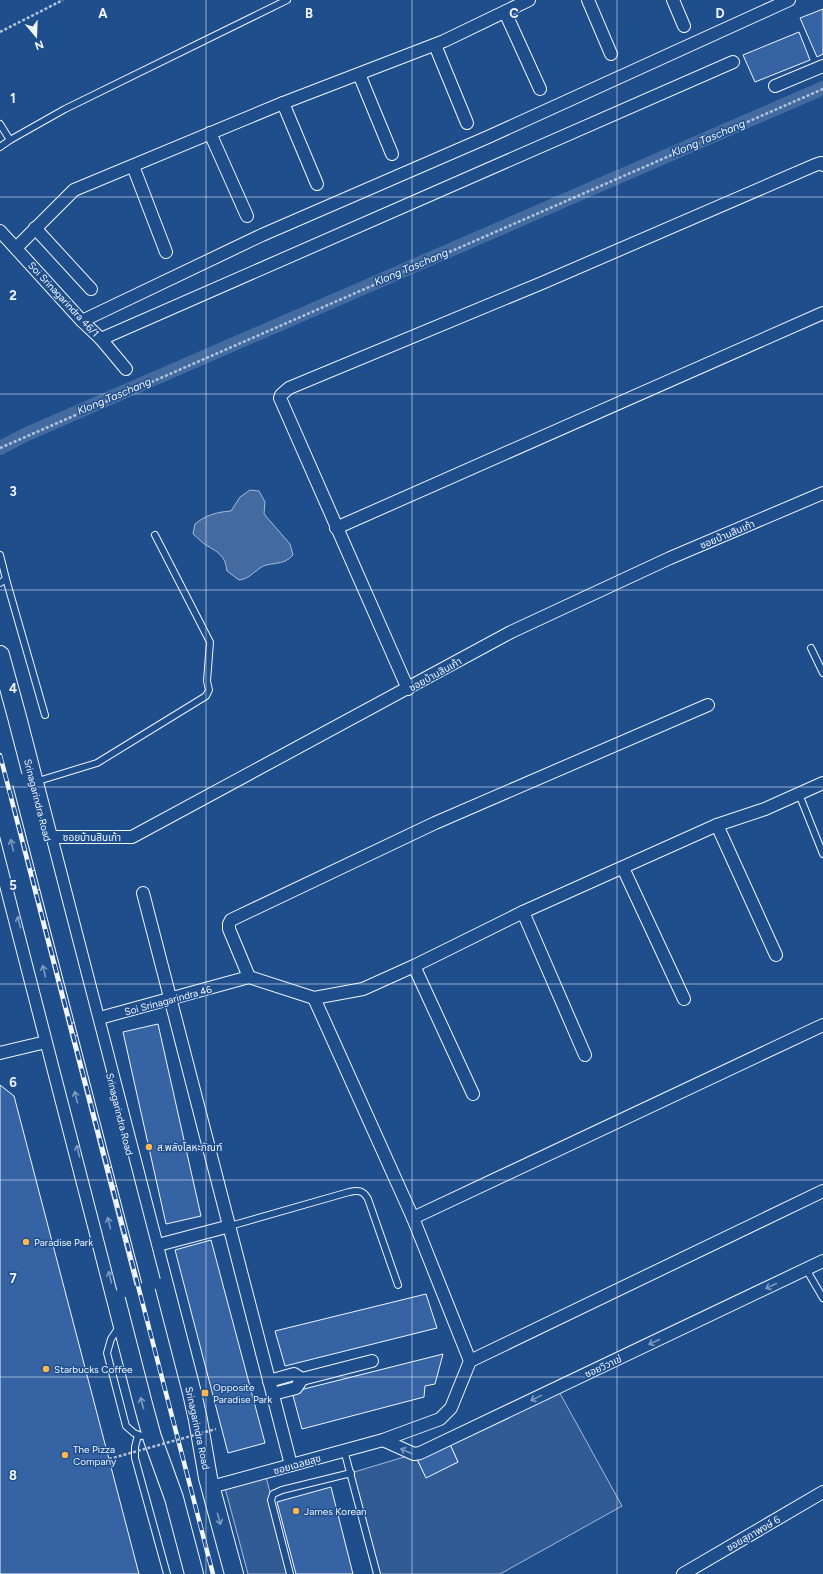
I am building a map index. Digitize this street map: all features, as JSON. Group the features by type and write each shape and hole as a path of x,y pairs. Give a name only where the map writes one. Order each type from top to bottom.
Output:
{"main road":[{"name":"Srinagarindra Road","path":"0,655 28,783 49,844 96,1019 198,1420 210,1483 234,1574"},
{"path":"0,695 28,783 181,1398 210,1483"},
{"path":"0,800 126,1288 162,1434 174,1498 194,1574"},
{"path":"2,856 21,880 30,882 37,880 44,875 47,867 49,844"},
{"path":"2,856 122,1322 145,1436 174,1498"},
{"path":"93,1211 98,1188 103,1181 110,1178 117,1177 123,1179 142,1200"}],"street":[{"path":"16,248 74,190 283,103 435,45 530,0"},
{"path":"588,0 611,54"},
{"path":"673,0 684,26"},
{"path":"82,321 262,235 496,134 789,0"},
{"path":"505,12 540,89"},
{"path":"435,45 467,123"},
{"path":"101,339 733,62"},
{"path":"775,86 823,66"},
{"path":"359,74 392,154"},
{"path":"283,103 317,184"},
{"path":"210,133 247,216"},
{"path":"408,689 280,398 284,392 289,388 542,283 815,165 821,163 823,165"},
{"path":"133,166 166,252"},
{"path":"35,228 90,289"},
{"name":"Soi Srinagarindra 46/1","path":"0,231 82,321 101,339 126,369"},
{"path":"336,528 823,313"},
{"name":"ซอยบ้านสินเก้า","path":"49,844 132,838 511,632 670,558 823,493"},
{"path":"708,705 435,823 231,920 229,929 244,978 314,998 363,989 414,966 523,912 717,825 765,809 823,783"},
{"path":"717,825 776,955"},
{"path":"623,868 684,999"},
{"path":"142,892 291,1465"},
{"path":"523,912 585,1055"},
{"path":"414,966 473,1094"},
{"name":"Soi Srinagarindra 46","path":"0,1054 50,1041 96,1019 244,978"},
{"path":"314,998 413,1218 470,1361 823,1191"},
{"path":"413,1218 823,1025"},
{"path":"154,1246 230,1226"},
{"name":"ซอยวิวาเช่","path":"383,1440 414,1454 420,1453 823,1261"},
{"path":"273,1394 296,1388 302,1379 372,1361"},
{"name":"ซอยเฉลยสุข","path":"210,1483 291,1465 383,1440 440,1419 450,1408 470,1361"},
{"path":"269,1381 294,1374 302,1379"},
{"name":"ซอยสุภาพงษ์ 6","path":"682,1574 823,1492"}],"lane":[{"path":"0,147 65,108 287,0"},
{"path":"0,124 10,140"},
{"path":"28,783 97,763 206,696 208,693 209,690 207,681 210,642 155,535"},
{"path":"0,556 45,715"},
{"path":"0,583 6,579"},
{"path":"811,648 823,673"},
{"path":"799,794 823,854"},
{"path":"230,1226 357,1190 365,1193 368,1199 398,1285"},
{"path":"806,1269 823,1298"},
{"path":"145,1436 135,1447 135,1458 167,1574"},
{"path":"344,1450 377,1574"},
{"path":"290,1574 271,1500 273,1494 282,1490 350,1473"}],"path":[{"path":"0,32 63,0"},
{"path":"0,448 823,89"},
{"path":"109,1459 216,1429"}],"shaded area":[{"path":"250,490 259,491 265,502 264,514 290,544 293,555 281,563 264,566 248,577 239,580 227,571 225,561 221,555 204,544 193,534 195,524 212,514 231,511 240,497"},
{"path":"557,1388 622,1506 500,1574 377,1574 351,1473 414,1454 426,1477 458,1462 449,1442"},
{"path":"265,1473 291,1574 248,1574 224,1484"}],"building":[{"path":"823,9 823,54 817,57 800,18"},
{"path":"799,32 810,60 755,82 743,55"},
{"path":"158,1024 201,1216 166,1224 123,1032"},
{"name":"Paradise Park","path":"0,1085 14,1096 139,1574 0,1574"},
{"path":"211,1240 265,1443 228,1453 175,1250"},
{"path":"426,1294 437,1328 285,1366 275,1331"},
{"path":"443,1354 435,1384 425,1386 424,1397 302,1429 292,1392"},
{"path":"449,1442 458,1462 426,1478 416,1457"},
{"path":"331,1487 353,1574 296,1574 277,1502"}],"waterway":[{"name":"Klong Taschang","path":"0,448 27,434 823,88"}],"railway":[{"path":"0,755 213,1574"}],"place":[{"name":"ส.พลังโลหะภัณฑ์","path":"149,1147"},
{"name":"Paradise Park","path":"26,1242"},
{"name":"Starbucks Coffee","path":"46,1369"},
{"name":"Opposite Paradise Park","path":"205,1393"},
{"name":"The Pizza Company","path":"65,1455"},
{"name":"James Korean","path":"296,1511"}]}
